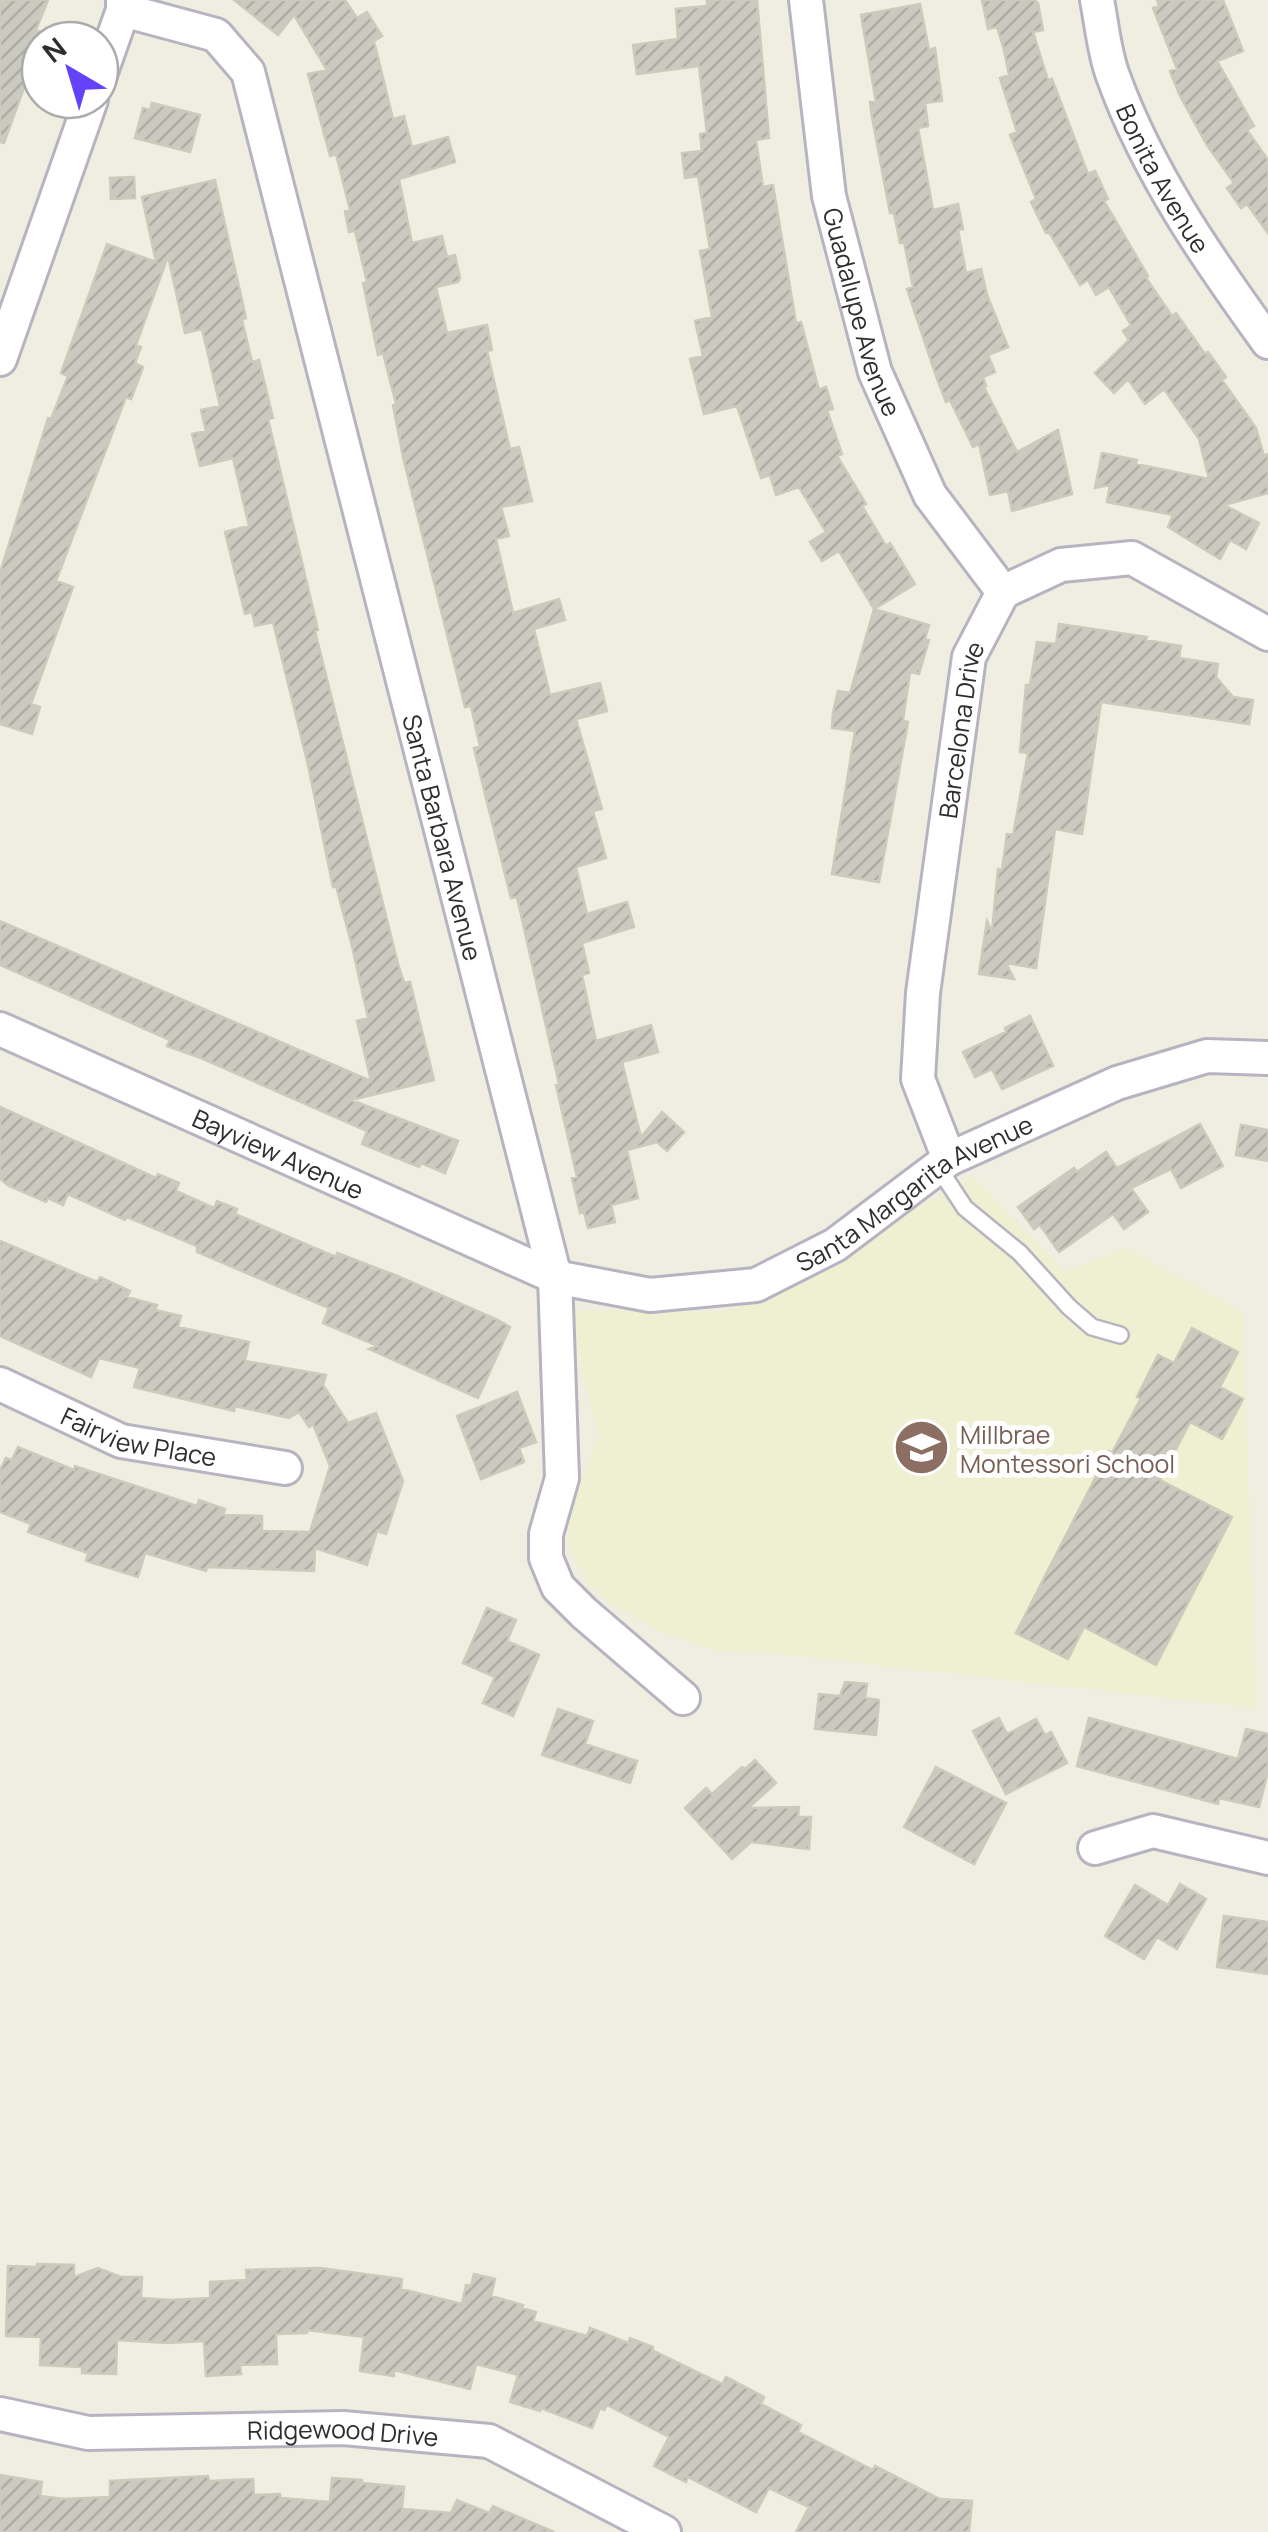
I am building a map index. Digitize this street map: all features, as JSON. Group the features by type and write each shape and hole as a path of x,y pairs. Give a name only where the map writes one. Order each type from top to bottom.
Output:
{"street":[{"name":"Guadalupe Avenue","path":"806,0 829,196 874,372 930,495 1003,592"},
{"name":"Bonita Avenue","path":"1097,0 1112,74 1161,180 1212,264 1268,342"},
{"name":"Santa Barbara Avenue","path":"123,5 216,35 248,72 555,1277 562,1478 546,1534 546,1558 558,1587 683,1698"},
{"path":"0,359 84,120"},
{"path":"1003,592 1062,565 1132,558 1266,627"},
{"name":"Barcelona Drive","path":"943,1163 918,1079 922,994 970,658 1003,592"},
{"name":"Bayview Avenue","path":"0,1029 555,1277"},
{"name":"Santa Margarita Avenue","path":"555,1277 650,1295 756,1285 835,1245 943,1163 1117,1083 1206,1056 1268,1058"},
{"name":"Fairview Place","path":"0,1384 121,1441 285,1468"},
{"path":"1095,1848 1153,1831 1268,1858"},
{"name":"Ridgewood Drive","path":"0,2414 88,2433 343,2428 489,2441 664,2532"}],"lane":[{"path":"943,1163 965,1208 1020,1253 1092,1327 1120,1336"}],"shaded area":[{"name":"Millbrae Montessori School","path":"973,1177 1065,1272 1126,1248 1242,1312 1257,1708 771,1653 713,1650 662,1632 611,1603 592,1586 577,1564 568,1544 572,1502 599,1435 582,1375 574,1310 718,1312 764,1300 804,1283 920,1206"}],"building":[{"path":"0,0 48,0 40,20 20,20 20,99 4,143 0,142"},
{"path":"234,0 345,0 357,18 367,12 382,36 374,41 393,119 404,116 412,147 448,137 455,162 399,179 412,243 442,236 447,257 455,255 458,282 436,287 447,333 487,325 492,350 487,351 510,449 519,447 532,501 501,507 509,536 496,539 513,613 559,599 565,620 534,629 550,695 600,683 607,711 576,719 602,809 593,811 606,858 576,867 587,914 627,902 634,927 582,943 589,973 582,975 596,1041 651,1025 658,1052 622,1062 641,1137 662,1112 684,1132 667,1151 657,1142 627,1150 638,1198 611,1205 615,1222 588,1228 584,1212 580,1213 572,1178 577,1177 556,1085 559,1084 517,897 511,898 474,748 480,747 471,706 465,707 403,457 393,405 396,404 383,353 378,355 363,283 367,282 355,231 349,232 345,211 350,210 336,154 330,156 308,74 327,70 294,15 278,35"},
{"path":"707,0 757,0 769,138 756,140 763,187 773,185 796,323 801,322 819,390 826,387 833,409 827,410 842,454 837,456 886,546 890,543 915,584 874,609 839,551 822,561 810,542 826,532 799,487 776,495 770,475 761,478 737,406 704,414 690,359 703,356 695,321 712,317 700,251 710,249 698,176 685,178 682,153 702,151 700,134 707,133 699,66 637,74 633,45 678,39 676,9 707,6"},
{"path":"982,0 1038,3 1043,30 1033,32 1048,80 1052,79 1088,174 1095,171 1108,199 1104,201 1146,278 1172,316 1176,313 1205,354 1208,352 1226,377 1222,380 1256,428 1264,456 1268,454 1268,493 1224,505 1259,523 1246,549 1230,540 1220,559 1168,527 1173,515 1107,502 1110,485 1095,488 1102,453 1209,479 1199,439 1164,389 1145,404 1128,379 1114,393 1095,373 1129,340 1123,331 1131,325 1109,287 1096,295 1088,280 1080,285 1031,202 1036,199 1010,135 1017,132 1000,78 1009,75 1004,50 997,27 988,29"},
{"path":"1157,0 1223,0 1243,51 1217,61 1254,126 1247,130 1268,160 1268,233 1247,204 1241,208 1227,188 1234,183 1180,96 1170,71 1177,69 1153,8 1159,6"},
{"path":"920,4 929,50 935,48 942,101 925,103 928,126 918,128 933,210 958,204 966,273 981,269 1008,347 988,355 995,372 983,377 984,387 1017,452 1058,430 1072,494 1012,511 1008,491 990,495 979,444 973,447 950,400 946,402 936,376 907,289 913,287 904,242 900,243 894,213 890,213 872,117 870,102 876,102 861,15"},
{"path":"152,103 200,115 190,152 135,138 143,108 150,110"},
{"path":"134,177 135,198 111,199 110,178"},
{"path":"215,180 252,362 259,360 273,418 268,419 318,630 315,631 398,964 404,983 410,982 434,1080 351,1100 458,1141 445,1173 362,1144 367,1131 167,1046 170,1040 0,965 0,921 371,1081 357,1021 368,1018 336,886 333,887 273,622 255,626 252,612 245,614 225,532 249,526 233,458 200,466 192,434 206,431 201,410 220,406 202,329 185,333 168,256 136,345 141,347 135,363 143,367 131,399 126,397 56,581 73,587 31,704 40,707 32,734 0,724 0,573 48,418 51,419 68,376 61,373 107,244 156,262 142,197"},
{"path":"874,609 929,625 919,674 910,672 903,720 908,722 879,882 832,874 855,731 832,728 833,713 838,691 850,693"},
{"path":"1059,624 1147,637 1146,640 1181,646 1179,658 1218,664 1216,677 1233,697 1253,700 1249,724 1101,702 1082,834 1055,829 1036,968 1006,963 1014,979 979,974 987,921 992,932 998,869 1002,870 1007,834 1013,835 1028,753 1020,752 1026,685 1030,685 1037,642 1056,644"},
{"path":"1030,1016 1053,1066 1002,1089 992,1069 975,1077 963,1052"},
{"path":"0,1107 156,1178 158,1174 179,1183 176,1191 214,1208 217,1201 237,1209 235,1214 336,1257 337,1253 395,1275 510,1327 478,1398 369,1349 378,1346 323,1323 329,1308 197,1252 197,1246 68,1194 63,1205 9,1186 0,1179"},
{"path":"1200,1124 1223,1166 1181,1188 1171,1169 1131,1188 1148,1212 1124,1229 1113,1214 1059,1252 1040,1225 1034,1229 1018,1207 1074,1168 1077,1172 1106,1152 1117,1168"},
{"path":"1241,1125 1268,1130 1268,1161 1236,1155"},
{"path":"0,1241 97,1282 100,1277 130,1291 127,1297 181,1316 178,1327 249,1342 245,1361 326,1375 323,1385 348,1423 376,1413 403,1481 386,1534 377,1531 367,1565 315,1548 314,1571 207,1567 206,1571 145,1553 138,1577 86,1561 88,1553 28,1532 31,1524 0,1512 0,1470 6,1458 12,1460 18,1447 74,1470 75,1466 197,1506 199,1500 225,1509 223,1515 262,1516 262,1531 310,1532 330,1466 313,1424 309,1427 299,1412 289,1418 235,1406 234,1411 134,1387 140,1368 99,1358 91,1377 0,1336"},
{"path":"1192,1328 1238,1352 1220,1387 1243,1399 1222,1439 1190,1422 1160,1480 1232,1517 1156,1665 1084,1627 1068,1659 1016,1633 1109,1451 1112,1453 1141,1398 1137,1397 1158,1355 1174,1363"},
{"path":"517,1392 536,1442 519,1448 524,1462 481,1479 457,1416"},
{"path":"487,1608 516,1620 507,1641 539,1655 513,1716 483,1703 495,1677 463,1663"},
{"path":"845,1682 867,1684 865,1698 879,1700 876,1735 815,1729 819,1694 840,1696"},
{"path":"558,1709 593,1721 585,1744 637,1761 630,1783 542,1755"},
{"path":"999,1718 1007,1734 1036,1719 1045,1735 1051,1732 1067,1763 1006,1794 973,1731"},
{"path":"1089,1718 1238,1759 1246,1729 1268,1734 1268,1771 1259,1807 1219,1798 1218,1804 1077,1766"},
{"path":"755,1760 776,1783 748,1808 799,1807 798,1817 811,1817 809,1849 751,1842 732,1859 685,1808 706,1788 712,1794"},
{"path":"936,1767 1006,1803 974,1864 904,1827"},
{"path":"1180,1884 1206,1899 1177,1949 1157,1937 1144,1959 1105,1936 1135,1885 1168,1905"},
{"path":"1224,1916 1268,1922 1268,1974 1217,1967"},
{"path":"74,2265 74,2277 98,2268 121,2277 142,2277 141,2298 171,2300 210,2298 210,2282 247,2280 246,2270 320,2268 402,2279 401,2289 462,2304 466,2285 471,2286 474,2274 495,2279 491,2296 536,2312 533,2321 587,2336 590,2328 628,2343 630,2338 653,2347 652,2350 722,2384 726,2377 764,2397 761,2404 801,2425 798,2432 873,2470 875,2466 940,2499 972,2501 969,2532 796,2532 809,2507 769,2488 756,2512 688,2477 686,2482 654,2466 669,2437 607,2405 604,2410 600,2408 592,2428 541,2408 540,2411 510,2402 518,2375 476,2364 470,2389 394,2370 394,2376 360,2371 364,2337 307,2330 276,2334 277,2364 240,2365 241,2374 206,2376 204,2341 117,2340 116,2374 82,2373 82,2367 40,2365 41,2337 6,2336 8,2266"},
{"path":"0,2475 42,2482 40,2496 64,2499 110,2497 110,2481 208,2476 209,2481 253,2479 254,2495 280,2494 280,2498 330,2502 332,2478 362,2480 404,2487 402,2509 451,2513 457,2500 489,2513 493,2506 554,2532 0,2532"}],"place":[{"name":"Millbrae Montessori School","path":"921,1448"}]}
